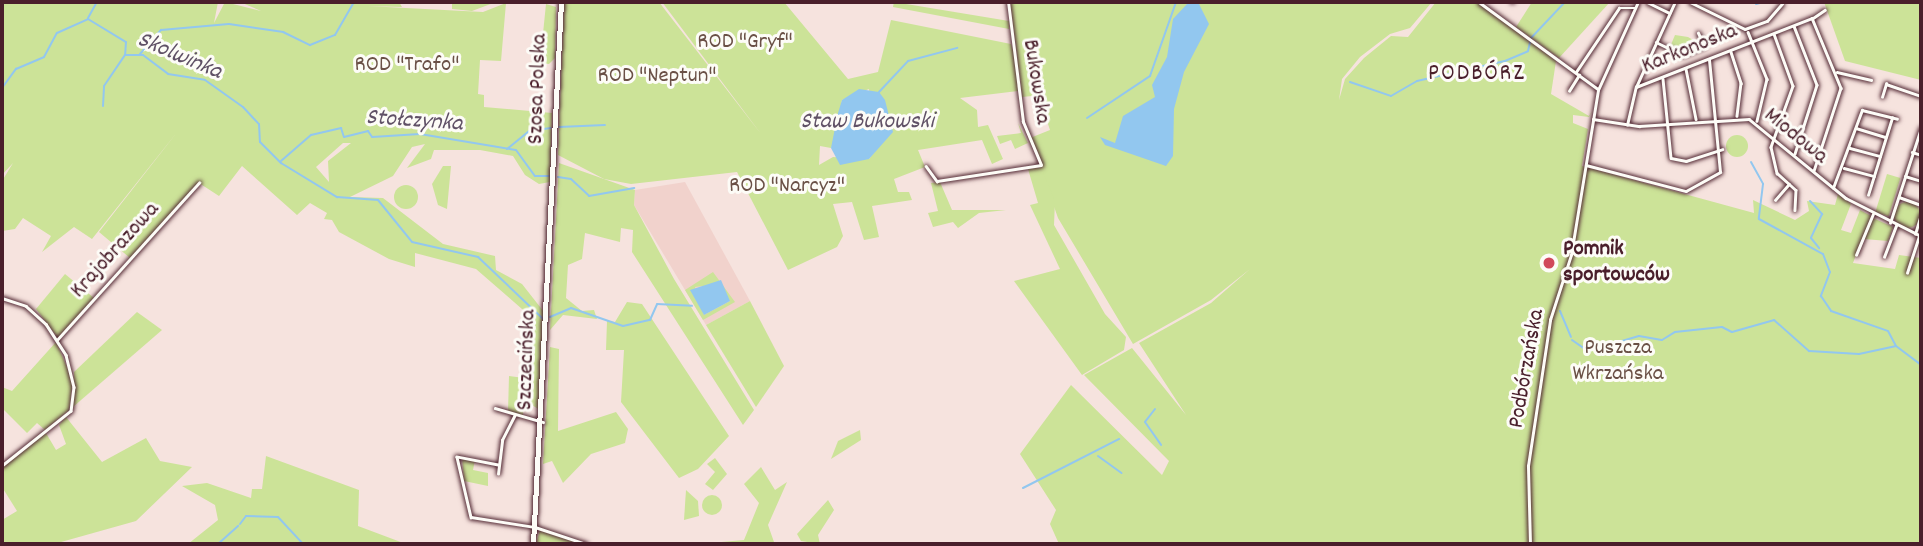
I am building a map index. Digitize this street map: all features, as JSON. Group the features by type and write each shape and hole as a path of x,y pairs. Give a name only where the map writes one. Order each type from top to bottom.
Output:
{"street":[{"name":"Szosa Polska","path":"553,177 561,2"},
{"name":"Bukowska","path":"926,166 937,181 1041,166 1023,122 1008,2"},
{"path":"1479,2 1598,89"},
{"name":"Podbórzańska","path":"1530,544 1531,439 1586,166 1598,89 1638,2"},
{"path":"1647,2 1670,13"},
{"path":"1636,87 1675,2"},
{"path":"1690,2 1745,29 1767,21 1782,4"},
{"path":"1569,91 1619,8 1635,8"},
{"name":"Karkonoska","path":"1627,125 1636,87 1663,79 1813,18 1825,10"},
{"path":"1813,18 1837,72 1839,100 1814,171"},
{"path":"1794,25 1817,82 1795,154"},
{"path":"1748,32 1767,82 1756,122"},
{"path":"1656,42 1682,55 1704,46 1698,33"},
{"path":"1773,33 1793,83 1776,137 1776,172 1796,190 1795,209"},
{"path":"1731,50 1741,83 1737,116"},
{"path":"1586,166 1689,191 1721,172 1722,149 1709,60"},
{"path":"1686,69 1696,119"},
{"path":"1837,72 1871,80"},
{"path":"1663,79 1670,123 1671,158 1686,161 1722,149"},
{"path":"1882,97 1886,84 1921,96"},
{"path":"1833,188 1844,167 1864,108 1897,119"},
{"name":"Miodowa","path":"1593,119 1627,125 1737,116 1756,122 1833,188 1873,214 1919,235"},
{"path":"1868,195 1892,118"},
{"path":"1856,128 1886,137"},
{"path":"1890,223 1921,128"},
{"path":"1850,148 1880,156"},
{"path":"1912,152 1921,155"},
{"path":"1844,167 1874,176"},
{"path":"1905,176 1921,181"},
{"name":"Szczecińska","path":"533,544 537,528 553,177"},
{"name":"Krajobrazowa","path":"57,340 199,183"},
{"path":"1775,200 1789,184"},
{"path":"1899,197 1921,205"},
{"path":"1856,255 1873,214"},
{"path":"1907,270 1919,235 1921,214"},
{"path":"1884,257 1896,225"},
{"path":"2,298 26,306 57,340 72,373 72,411 2,466"},
{"path":"495,408 542,422"},
{"path":"498,474 498,465 515,415"},
{"path":"498,465 457,457 471,517 537,528 586,544"}],"shaded area":[{"path":"685,182 750,301 706,325 634,205 635,190"}],"green space":[{"name":"ROD \"Trafo\"","path":"2,2 218,2 214,23 225,2 261,11 240,2 399,2 402,7 367,6 483,12 506,3 501,61 480,60 478,94 484,95 484,107 552,113 550,182 539,184 525,175 513,156 480,150 434,150 431,159 407,168 425,144 412,147 393,176 350,197 383,198 443,244 495,256 496,270 522,284 544,312 540,410 527,402 530,316 476,269 415,253 415,267 389,259 339,232 332,220 324,219 327,213 310,203 297,215 242,166 219,196 199,183 130,258 99,232 178,131 92,239 74,227 42,252 51,236 23,218 15,229 2,231 2,181 13,163 2,175","holes":["343,143 351,143 328,161 329,182 316,167"]},
{"path":"452,2 496,2 472,11 452,9"},
{"path":"564,2 659,2 761,134 662,2 784,2 848,79 878,72 891,20 1011,44 1018,62 1010,2 1432,2 1410,28 1390,34 1360,57 1342,79 1339,100 1345,79 1364,58 1391,36 1408,37 1436,2 1478,2 1556,61 1551,94 1589,116 1592,111 1589,117 1573,115 1573,123 1588,129 1582,166 1754,213 1753,200 1795,220 1809,211 1807,201 1835,205 1838,194 1851,204 1841,230 1851,233 1860,210 1871,216 1853,263 1895,269 1899,255 1921,258 1921,544 1059,544 1050,524 1056,510 1020,454 1071,385 1162,475 1169,461 1084,375 1132,348 1186,415 1139,343 1211,303 1250,269 1211,300 1133,344 1058,218 1030,138 1050,130 1042,106 1034,106 1032,96 1022,97 1019,67 1018,91 960,98 977,110 978,127 988,125 1003,159 992,164 982,140 918,150 925,167 894,179 898,192 909,192 912,200 872,206 879,237 864,240 852,202 833,204 843,236 837,247 788,270 737,172 631,184 604,179 558,155","holes":["869,89 875,151 869,159 833,157 819,165 820,146 831,148 836,136 842,100"]},
{"path":"894,2 1009,21 1009,29 893,7"},
{"path":"1532,2 1610,2 1559,58 1516,27"},
{"path":"1824,2 1921,2 1921,80 1845,61"},
{"path":"546,4 556,7 555,58 549,64 540,63"},
{"path":"1675,35 1688,37 1700,44 1683,53 1670,47"},
{"path":"1018,123 1028,143 1015,149 1011,140 1000,144 997,136 1021,133"},
{"path":"1737,135 1745,138 1748,146 1745,154 1737,157 1729,154 1726,146 1729,138"},
{"path":"559,163 635,190 634,205 674,279 754,410 743,425 632,252 633,230 621,228 620,242 585,233 582,259 568,265 566,298 582,311 594,310 597,319 563,315 550,330"},
{"path":"443,166 451,166 447,209 438,205 432,184"},
{"path":"1041,167 1055,201 1054,225 1105,314 1126,337 1124,350 1082,375 1014,281 1060,269 1030,205 1038,203 1028,169"},
{"path":"1887,174 1900,178 1889,216 1875,212"},
{"path":"940,182 952,210 1006,210 979,213 958,228 953,222 933,227 928,213 938,211 931,183"},
{"path":"406,185 415,188 418,197 415,206 406,209 397,206 394,197 397,188"},
{"path":"1907,202 1916,206 1920,215 1916,224 1907,228 1898,224 1894,215 1898,206"},
{"path":"1873,218 1893,227 1888,241 1864,239"},
{"path":"713,272 735,302 703,320 685,290","holes":["703,286 730,301 704,315 695,287"]},
{"path":"65,274 94,298 58,338 36,309"},
{"path":"750,301 784,366 756,407 706,325"},
{"path":"627,302 642,304 729,436 698,469 679,478 621,402 624,350 606,350 607,321 615,322"},
{"path":"137,312 162,330 73,407 74,372"},
{"path":"56,342 73,381 69,410 45,430 37,423 27,433 2,408 2,387 12,391"},
{"path":"550,347 559,349 558,431 616,412 628,429 625,443 591,454 563,483 552,461 543,464"},
{"path":"509,376 524,378 523,417 508,412"},
{"path":"66,417 102,462 146,438 160,461 192,467 136,521 54,544 2,544 2,520 17,511 2,487 2,468 46,433 56,450 66,444 59,425"},
{"path":"860,430 861,440 831,459 838,441"},
{"path":"266,456 359,490 358,526 406,544 188,544 218,520 215,505 182,486 207,483 251,498 252,489 262,489"},
{"path":"462,457 475,460 473,470 488,473 488,486 464,481"},
{"path":"715,458 727,474 713,490 705,484 715,472 707,464"},
{"path":"761,467 775,490 787,482 768,525 774,542 791,544 699,544 744,540 759,503 744,484"},
{"path":"686,490 698,501 699,516 684,520"},
{"path":"712,495 719,498 722,505 719,512 712,515 705,512 702,505 705,498"},
{"path":"828,500 834,510 818,535 820,544 801,541 797,534"},
{"path":"540,530 554,534 581,544 536,544"}],"water":[{"path":"1198,2 1209,24 1184,72 1174,109 1173,156 1166,166 1105,145 1100,137 1115,143 1123,116 1155,97 1152,85 1167,57 1173,19 1188,3"},
{"name":"Staw Bukowski","path":"859,89 879,92 885,100 893,132 869,159 840,165 831,148 838,113 842,100"},
{"path":"721,280 730,301 704,315 690,290"}],"waterway":[{"path":"88,18 97,2"},
{"name":"Stołczynka","path":"140,54 161,30 229,24 283,32 310,45 335,35 354,2"},
{"path":"1087,118 1150,76 1176,2"},
{"path":"1531,38 1565,2"},
{"path":"1756,4 1764,2"},
{"name":"Skolwinka","path":"2,88 16,69 44,57 57,33 88,19 126,42 125,55 143,55 168,74 205,80 243,107 259,124 260,142 281,163 337,197 378,200 412,242 478,257 543,319"},
{"path":"1350,82 1391,96 1417,81 1505,61 1528,51 1530,42"},
{"path":"879,92 908,61 957,48"},
{"path":"103,106 104,86 125,55"},
{"path":"559,127 605,125"},
{"name":"Stołczynka","path":"281,161 311,135 341,128 344,137 368,131 372,137 420,134 516,150 535,176 549,176"},
{"path":"507,149 529,131 551,128"},
{"path":"1751,162 1763,184 1759,219 1823,254 1830,272 1821,296 1831,311 1888,331 1896,346 1921,365"},
{"path":"558,177 571,179 589,196 634,188"},
{"path":"1810,201 1822,214 1811,238 1819,248"},
{"path":"550,317 571,308 623,326 650,320 657,304 692,306"},
{"path":"1560,311 1571,337"},
{"path":"1572,340 1588,351 1639,336 1662,340 1675,332 1722,327 1732,332 1774,320 1809,351 1859,354 1896,346"},
{"path":"1155,409 1145,422 1161,445"},
{"path":"1023,488 1119,439"},
{"path":"1098,456 1121,473"},
{"path":"240,524 246,516 278,517 303,544"},
{"path":"218,544 238,526"},
{"path":"708,544 756,544"}],"place":[{"name":"Pomnik sportowców","path":"1549,263"}],"district":[{"name":"PODBÓRZ","path":"1477,75"}],"park label":[{"name":"ROD \"Gryf\"","path":"745,43"},
{"name":"ROD \"Neptun\"","path":"657,77"},
{"name":"ROD \"Narcyz\"","path":"787,187"},
{"name":"Puszcza Wkrzańska","path":"1618,362"}]}
